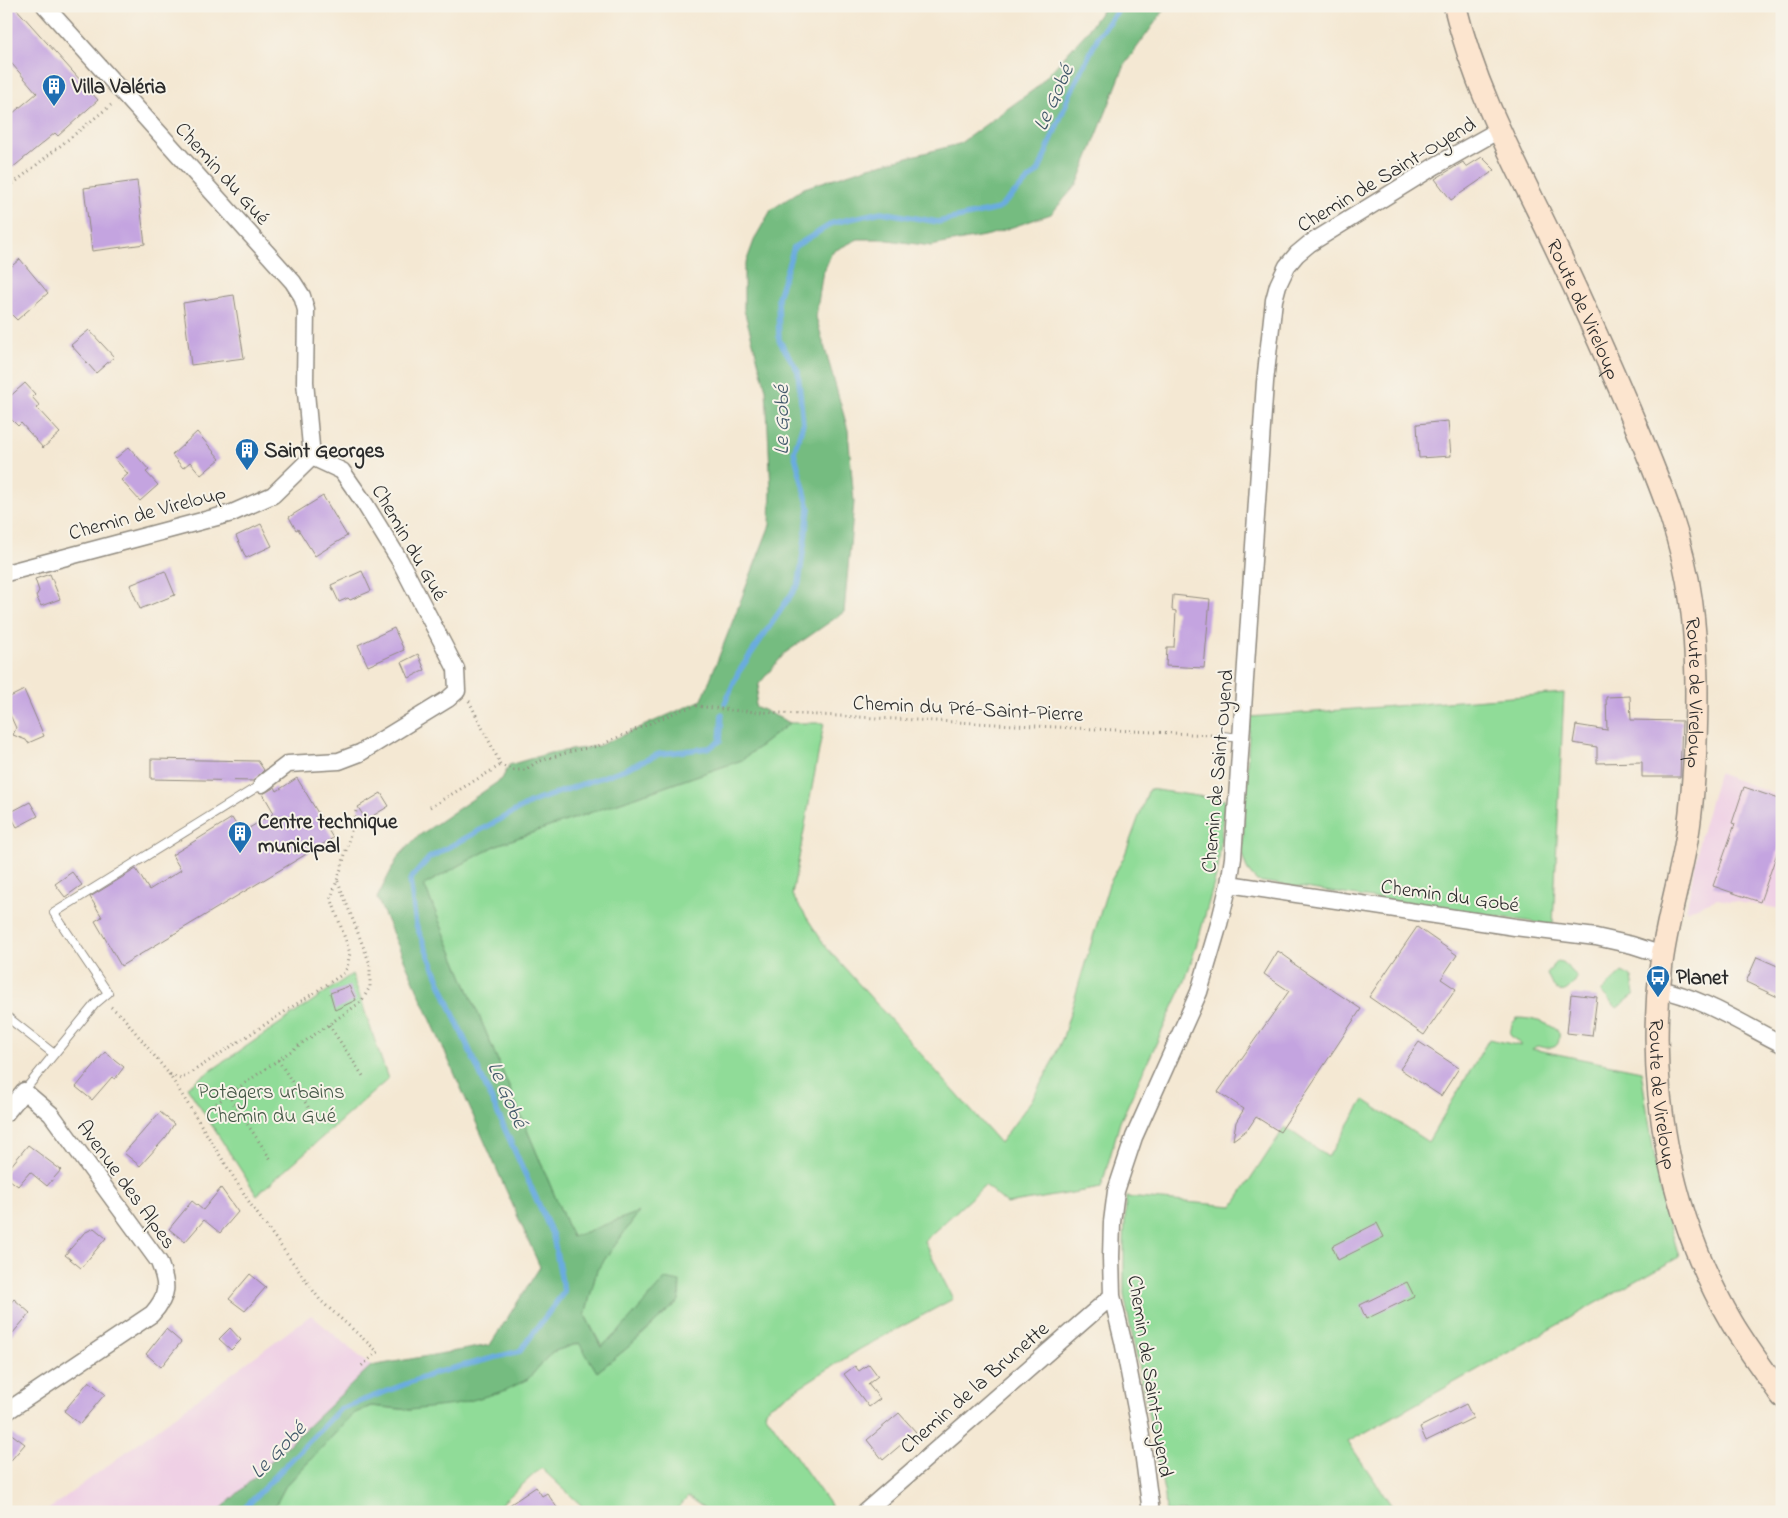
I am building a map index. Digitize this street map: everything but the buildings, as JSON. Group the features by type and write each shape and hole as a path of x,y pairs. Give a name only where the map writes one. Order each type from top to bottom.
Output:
{"main road":[{"name":"Route de Vireloup","path":"1455,6 1469,58 1486,102 1572,281 1626,402 1668,505 1685,563 1695,631 1697,669 1695,754 1688,834 1663,954 1659,989 1657,1052 1660,1098 1674,1179 1697,1252 1732,1322 1782,1396"}],"street":[{"name":"Chemin du Gué","path":"45,6 293,282 302,296 306,310 305,382 312,457 342,471 365,504 400,562 456,669 458,691"},
{"name":"Chemin de Saint-Oyend","path":"1151,1512 1138,1420 1112,1296 1112,1222 1116,1191 1124,1163 1199,992 1229,884 1238,803 1265,382 1274,300 1278,285 1287,266 1309,244 1435,166 1499,130"},
{"name":"Chemin de Vireloup","path":"6,572 232,513 273,495 312,457"},
{"path":"262,784 288,764 339,761 360,753 458,691"},
{"name":"Chemin du Gobé","path":"1229,884 1515,927 1596,937 1663,954"},
{"path":"1659,989 1676,992 1695,999 1782,1044"},
{"path":"6,1113 24,1091"},
{"name":"Avenue des Alpes","path":"6,1412 152,1314 162,1302 165,1291 165,1278 159,1262 51,1114 24,1091"},
{"name":"Chemin de la Brunette","path":"865,1512 1112,1296"}],"lane":[{"path":"1222,736 1241,738"},
{"path":"24,1091 95,1004 108,992 54,913 262,784"},
{"path":"6,1016 54,1054"}],"path":[{"path":"8,187 124,94"},
{"path":"430,807 501,765 466,696 458,691"},
{"name":"Chemin du Pré-Saint-Pierre","path":"501,765 512,770 525,770 537,762 572,751 598,746 681,710 696,706 748,711 1222,736"},
{"path":"169,1074 181,1079 342,974 347,968 350,953 331,898 356,811"},
{"path":"208,1109 361,1002 370,987 370,964 337,879"},
{"path":"102,998 123,1017 169,1074 251,1205 320,1300 378,1352 360,1368"},
{"path":"328,1025 365,1079"},
{"path":"278,1060 318,1122"},
{"path":"228,1096 272,1161"}],"shaded area":[{"path":"1718,773 1782,797 1782,909 1717,899 1686,911 1700,838"},
{"path":"311,1315 371,1366 218,1512 45,1512"}],"green space":[{"path":"1105,6 1167,6 1125,64 1078,183 1051,214 989,235 931,246 881,239 858,239 832,252 822,276 816,317 848,430 854,502 844,612 785,653 759,684 755,706 790,723 742,760 497,845 424,885 572,1237 639,1212 597,1270 585,1315 601,1347 620,1330 665,1279 680,1282 679,1301 626,1349 597,1372 579,1343 552,1352 528,1379 504,1391 455,1405 410,1410 371,1406 353,1414 285,1487 272,1512 218,1512 371,1366 490,1345 540,1267 377,898 398,857 417,837 502,779 509,765 550,753 598,746 702,700 770,525 771,490 766,389 744,310 744,268 755,238 771,210 804,188 869,167 959,144 1036,88 1085,34"},
{"path":"1564,693 1553,925 1257,881 1249,872 1242,853 1250,717"},
{"path":"790,723 824,723 792,895 826,947 1000,1143 1031,1101 1048,1071 1063,1037 1109,884 1124,857 1149,789 1225,800 1218,869 1185,981 1120,1122 1101,1188 1007,1204 985,1185 924,1241 953,1299 860,1349 768,1407 765,1413 835,1512 710,1512 688,1497 674,1512 583,1512 581,1505 541,1468 492,1512 272,1512 285,1487 353,1414 371,1406 410,1410 528,1379 552,1352 580,1343 597,1372 626,1349 679,1301 620,1330 602,1347 585,1315 597,1270 638,1213 572,1237 424,885 497,845 742,760"},
{"path":"1558,961 1562,962 1577,976 1573,984 1563,991 1559,991 1553,986 1547,973"},
{"path":"1622,972 1632,977 1635,994 1617,1008 1601,992"},
{"name":"Potagers urbains Chemin du Gué","path":"352,974 388,1079 257,1195 187,1087"},
{"path":"1517,1018 1544,1023 1559,1032 1558,1043 1554,1047 1537,1046 1532,1049 1641,1071 1659,1185 1679,1257 1348,1442 1396,1512 1166,1512 1165,1496 1124,1295 1126,1197 1233,1206 1285,1127 1328,1157 1364,1100 1428,1142 1489,1039 1521,1046 1510,1035 1512,1024"}],"waterway":[{"name":"Le Gobé","path":"725,703 738,673 799,583 809,508 794,452 803,424 798,371 779,340 778,297 794,247 833,223 881,212 938,222 998,209 1039,170 1070,94 1099,35 1121,6"},
{"name":"Le Gobé","path":"241,1512 340,1409 435,1373 520,1351 564,1292 553,1236 455,1018 416,925 410,880 429,858 532,802 625,769 659,754 709,748 720,741 722,714"}],"place":[{"name":"Villa Valéria","path":"54,107"},
{"name":"Saint Georges","path":"247,471"},
{"name":"Centre technique municipal","path":"240,854"},
{"name":"Planet","path":"1658,998"}]}
